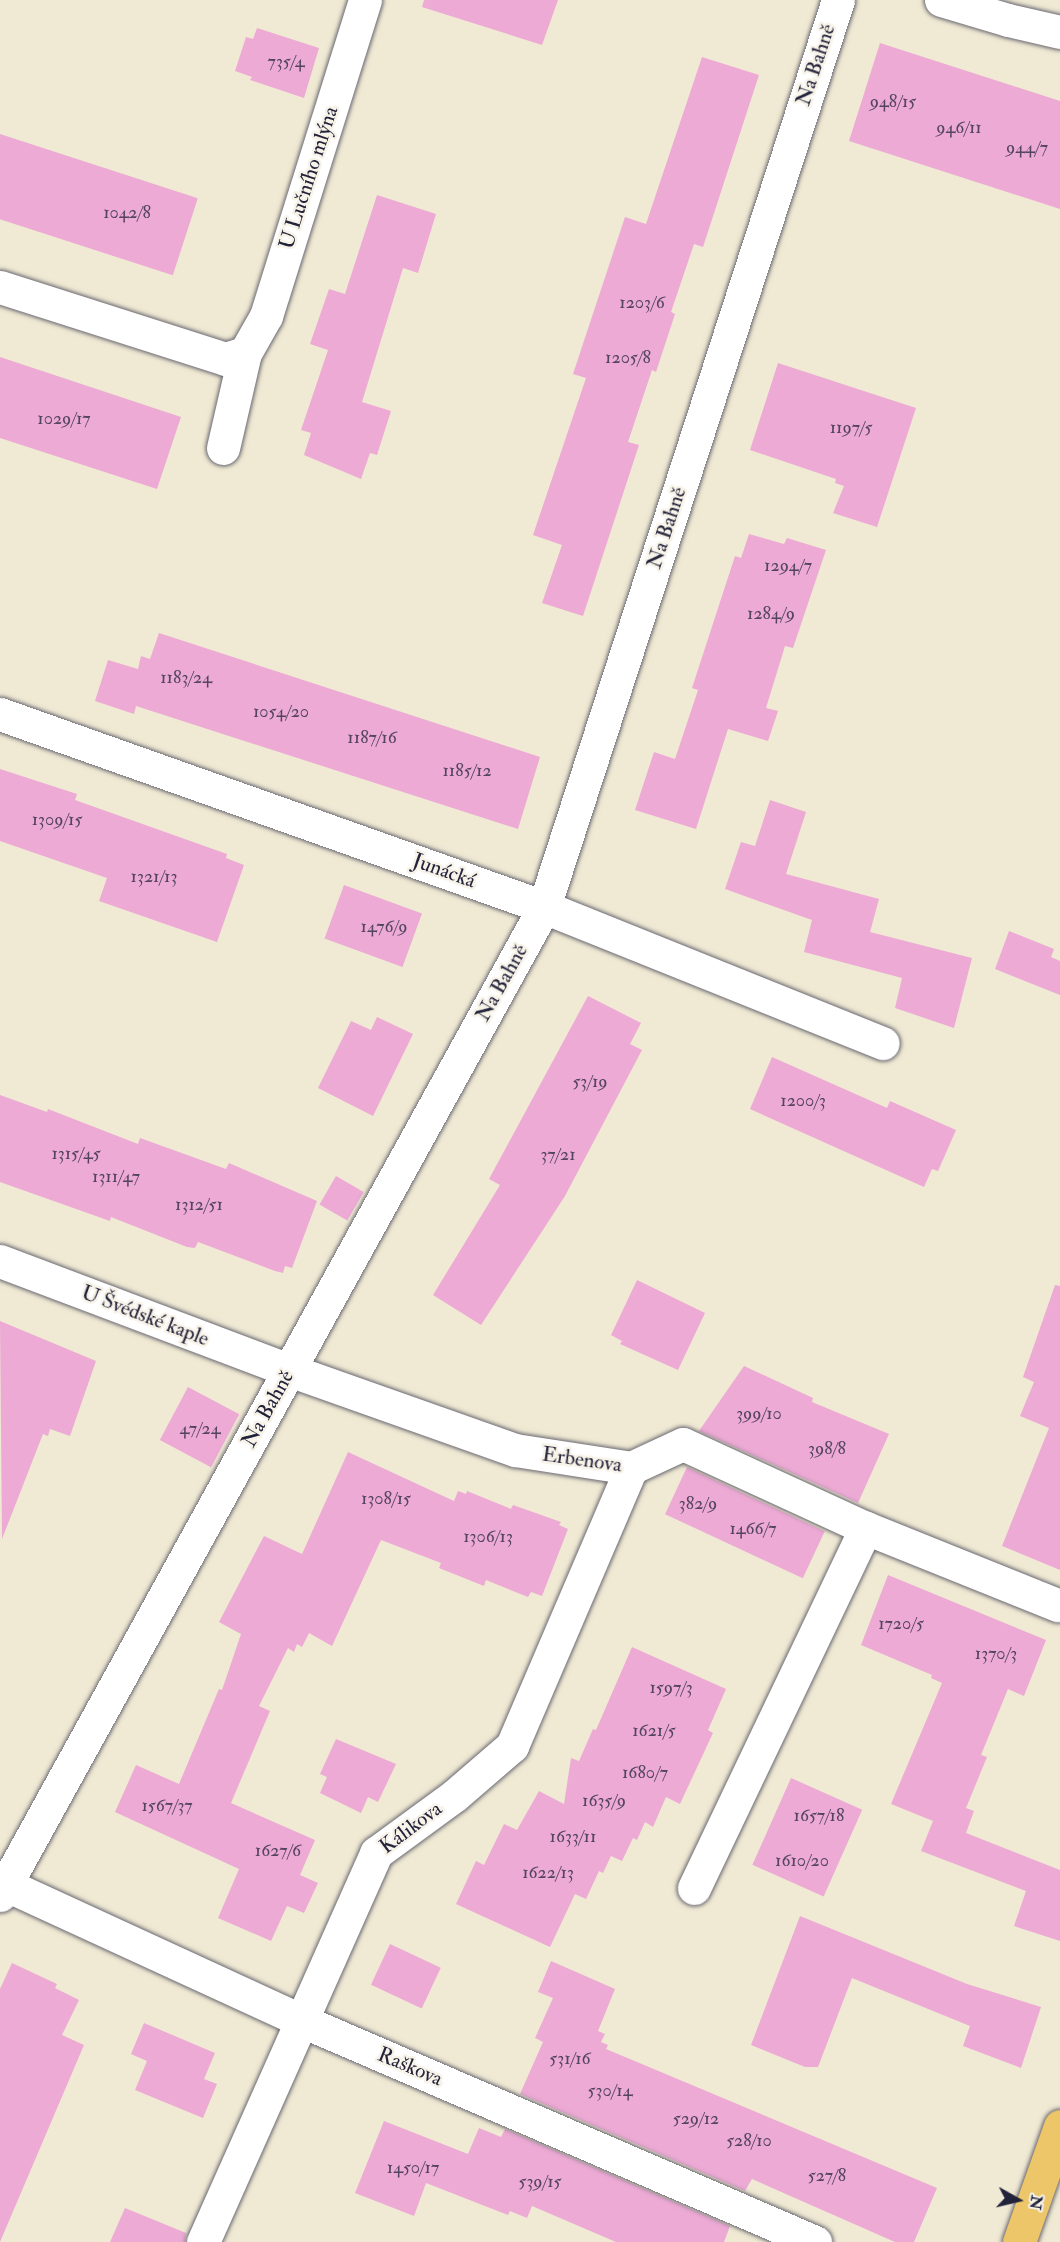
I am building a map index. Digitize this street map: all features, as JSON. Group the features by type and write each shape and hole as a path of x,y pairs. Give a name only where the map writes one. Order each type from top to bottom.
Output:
{"main road":[{"path":"1019,2242 1060,2126"}],"street":[{"name":"U Lučního mlýna","path":"223,448 245,353 266,316 365,0"},
{"name":"Na Bahně","path":"2,1887 544,907 838,0"},
{"path":"941,0 1008,21 1060,32"},
{"path":"0,287 225,359 245,353"},
{"name":"Junácká","path":"0,714 544,907 883,1043"},
{"name":"U Švédské kaple","path":"0,1261 289,1370"},
{"name":"Erbenova","path":"289,1370 515,1450 631,1468 683,1444 866,1528 1058,1605"},
{"name":"Kálikova","path":"203,2242 376,1853 454,1796 513,1746 631,1468"},
{"path":"694,1888 866,1528"},
{"name":"Raškova","path":"2,1887 300,2020 815,2242"}],"building":[{"path":"424,0 558,0 542,45 422,7"},
{"path":"257,28 319,48 304,98 250,80 252,77 235,71 246,37 253,39"},
{"path":"880,43 1060,101 1060,209 849,141"},
{"path":"702,57 759,75 703,247 694,244 671,312 675,314 656,372 652,370 628,442 639,445 583,616 542,603 562,545 533,535 586,378 573,374 625,217 646,224"},
{"path":"0,134 198,198 173,275 0,219"},
{"path":"377,195 436,214 418,273 403,268 362,402 391,411 377,455 370,453 361,479 304,455 311,433 301,430 328,350 310,344 329,289 345,294"},
{"path":"0,357 181,417 157,489 0,438"},
{"path":"778,363 916,408 877,527 833,513 844,486 835,483 836,479 750,450"},
{"path":"749,534 784,544 787,538 826,550 793,648 785,646 766,708 778,711 768,741 728,729 696,829 635,810 654,752 675,759 698,690 692,688 735,556 741,558"},
{"path":"159,633 540,757 518,829 136,706 134,714 95,701 108,660 138,669 141,656 150,659"},
{"path":"0,769 77,794 75,800 227,854 226,858 244,865 217,942 99,901 107,878 0,841"},
{"path":"770,800 806,812 786,874 879,899 870,932 972,958 954,1028 895,1008 902,978 804,952 812,920 725,889 741,842 755,846"},
{"path":"344,885 422,913 402,967 325,939"},
{"path":"1009,931 1054,949 1051,957 1060,961 1060,995 995,969"},
{"path":"588,996 641,1023 630,1044 642,1050 565,1196 481,1325 433,1295 500,1185 489,1179"},
{"path":"377,1017 413,1034 373,1116 318,1088 351,1021 371,1030"},
{"path":"772,1057 887,1108 890,1101 956,1130 938,1171 932,1169 924,1187 750,1109"},
{"path":"0,1095 47,1112 48,1109 138,1144 140,1138 226,1169 229,1163 317,1201 292,1268 285,1266 283,1273 275,1271 198,1242 195,1248 187,1247 111,1217 110,1221 0,1182"},
{"path":"336,1176 364,1192 347,1221 320,1205"},
{"path":"637,1280 705,1313 678,1370 620,1344 622,1341 611,1335"},
{"path":"1055,1285 1060,1286 1060,1570 1002,1546 1049,1428 1020,1416 1034,1382 1023,1377"},
{"path":"0,1321 96,1361 70,1436 50,1429 48,1436 43,1434 2,1539"},
{"path":"744,1366 813,1398 812,1402 889,1434 858,1503 699,1431"},
{"path":"188,1387 239,1414 211,1467 160,1440"},
{"path":"348,1452 454,1501 458,1491 466,1494 467,1491 511,1509 513,1505 561,1522 559,1525 568,1529 542,1596 531,1592 528,1597 486,1580 484,1586 439,1568 441,1563 381,1540 332,1646 309,1633 302,1647 297,1644 294,1652 288,1648 259,1706 270,1711 231,1803 315,1840 300,1875 318,1883 304,1913 287,1906 271,1941 218,1918 239,1869 115,1812 136,1765 179,1784 219,1689 222,1690 241,1634 219,1622 264,1536 302,1554"},
{"path":"687,1467 825,1531 803,1578 665,1514"},
{"path":"888,1575 1046,1640 1024,1696 1008,1689 981,1755 987,1757 966,1808 974,1811 966,1833 1060,1870 1060,1941 1014,1926 1026,1891 921,1851 933,1821 891,1804 942,1683 931,1678 932,1675 861,1645"},
{"path":"632,1647 726,1689 708,1730 713,1733 680,1804 666,1797 653,1827 645,1822 637,1840 633,1838 622,1861 611,1856 603,1873 599,1871 586,1899 575,1894 550,1947 456,1904 476,1861 484,1865 504,1824 517,1830 539,1791 564,1804 571,1758 579,1761 593,1729 596,1730"},
{"path":"336,1739 396,1764 378,1802 368,1797 361,1813 320,1793 327,1777 320,1774"},
{"path":"791,1778 862,1810 824,1897 752,1865"},
{"path":"800,1916 967,1984 1041,2007 1021,2068 963,2046 970,2026 852,1978 818,2067 805,2067 751,2045"},
{"path":"390,1944 441,1968 422,2008 371,1985"},
{"path":"551,1961 615,1989 598,2031 605,2034 601,2042 608,2045 606,2049 937,2188 914,2242 895,2242 752,2179 745,2191 520,2094 543,2042 535,2038 553,1998 538,1992"},
{"path":"12,1963 57,1984 55,1988 79,2000 62,2035 84,2045 0,2242 0,1989"},
{"path":"144,2023 215,2053 204,2079 217,2084 203,2118 135,2090 147,2061 131,2054"},
{"path":"384,2121 468,2154 479,2128 501,2137 505,2129 730,2226 724,2242 616,2242 532,2206 527,2218 510,2211 508,2215 426,2183 414,2216 355,2193"},
{"path":"125,2208 186,2233 185,2242 110,2242"}]}
